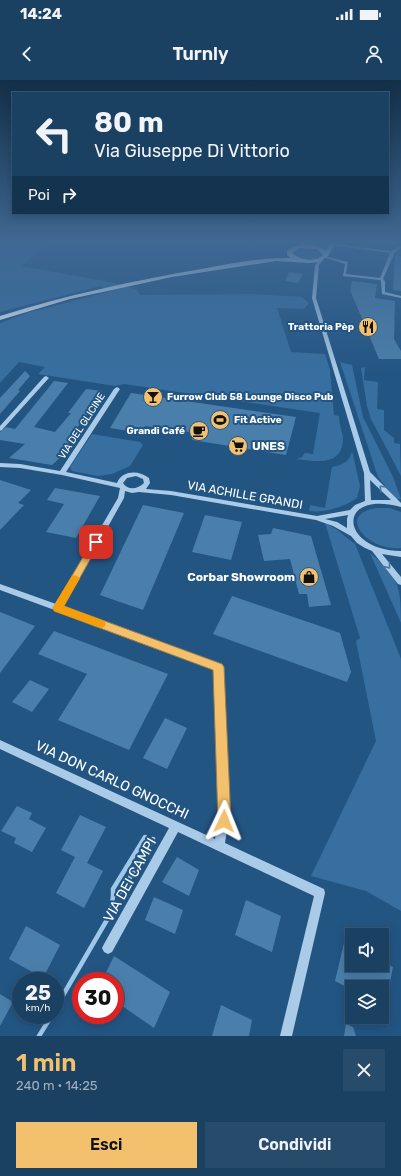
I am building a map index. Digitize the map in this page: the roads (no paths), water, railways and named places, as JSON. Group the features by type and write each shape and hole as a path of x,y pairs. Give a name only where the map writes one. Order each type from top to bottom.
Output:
{"main road":[{"path":"0,318 39,305 112,287"}],"street":[{"path":"315,287 314,298 367,473 368,502"},
{"path":"383,287 382,293 401,297"},
{"path":"0,429 46,378"},
{"name":"VIA DEL GLICINE","path":"62,473 117,389"},
{"path":"0,465 20,466 62,473 137,490 171,493"},
{"path":"367,473 399,504"},
{"path":"98,480 137,474 144,476 161,490 171,493"},
{"path":"58,608 121,498 121,480 124,477"},
{"path":"121,498 146,486 147,480"},
{"name":"VIA ACHILLE GRANDI","path":"171,493 316,518 335,524 354,535 363,544 375,550"},
{"path":"354,535 350,519 353,512 359,506 368,502 388,502 399,504"},
{"name":"VIA ACHILLE GRANDI","path":"316,518 353,512"},
{"path":"375,550 401,554"},
{"path":"375,550 401,582"},
{"path":"0,587 219,667 225,811 219,846"},
{"name":"VIA DON CARLO GNOCCHI","path":"0,744 320,893 286,1036"},
{"name":"VIA DEI CAMPI","path":"108,948 176,826"}],"waterway":[{"path":"113,896 113,889 145,837"},
{"path":"113,896 122,891 153,839"},
{"path":"64,994 111,913 113,896"},
{"path":"39,1036 46,1024"}],"place":[{"name":"Trattoria Pèp","path":"368,327"},
{"name":"Furrow Club 58 Lounge Disco Pub","path":"153,397"},
{"name":"Fit Active","path":"220,420"},
{"name":"Grandi Café","path":"199,431"},
{"name":"UNES","path":"238,446"},
{"name":"Corbar Showroom","path":"309,577"}]}
